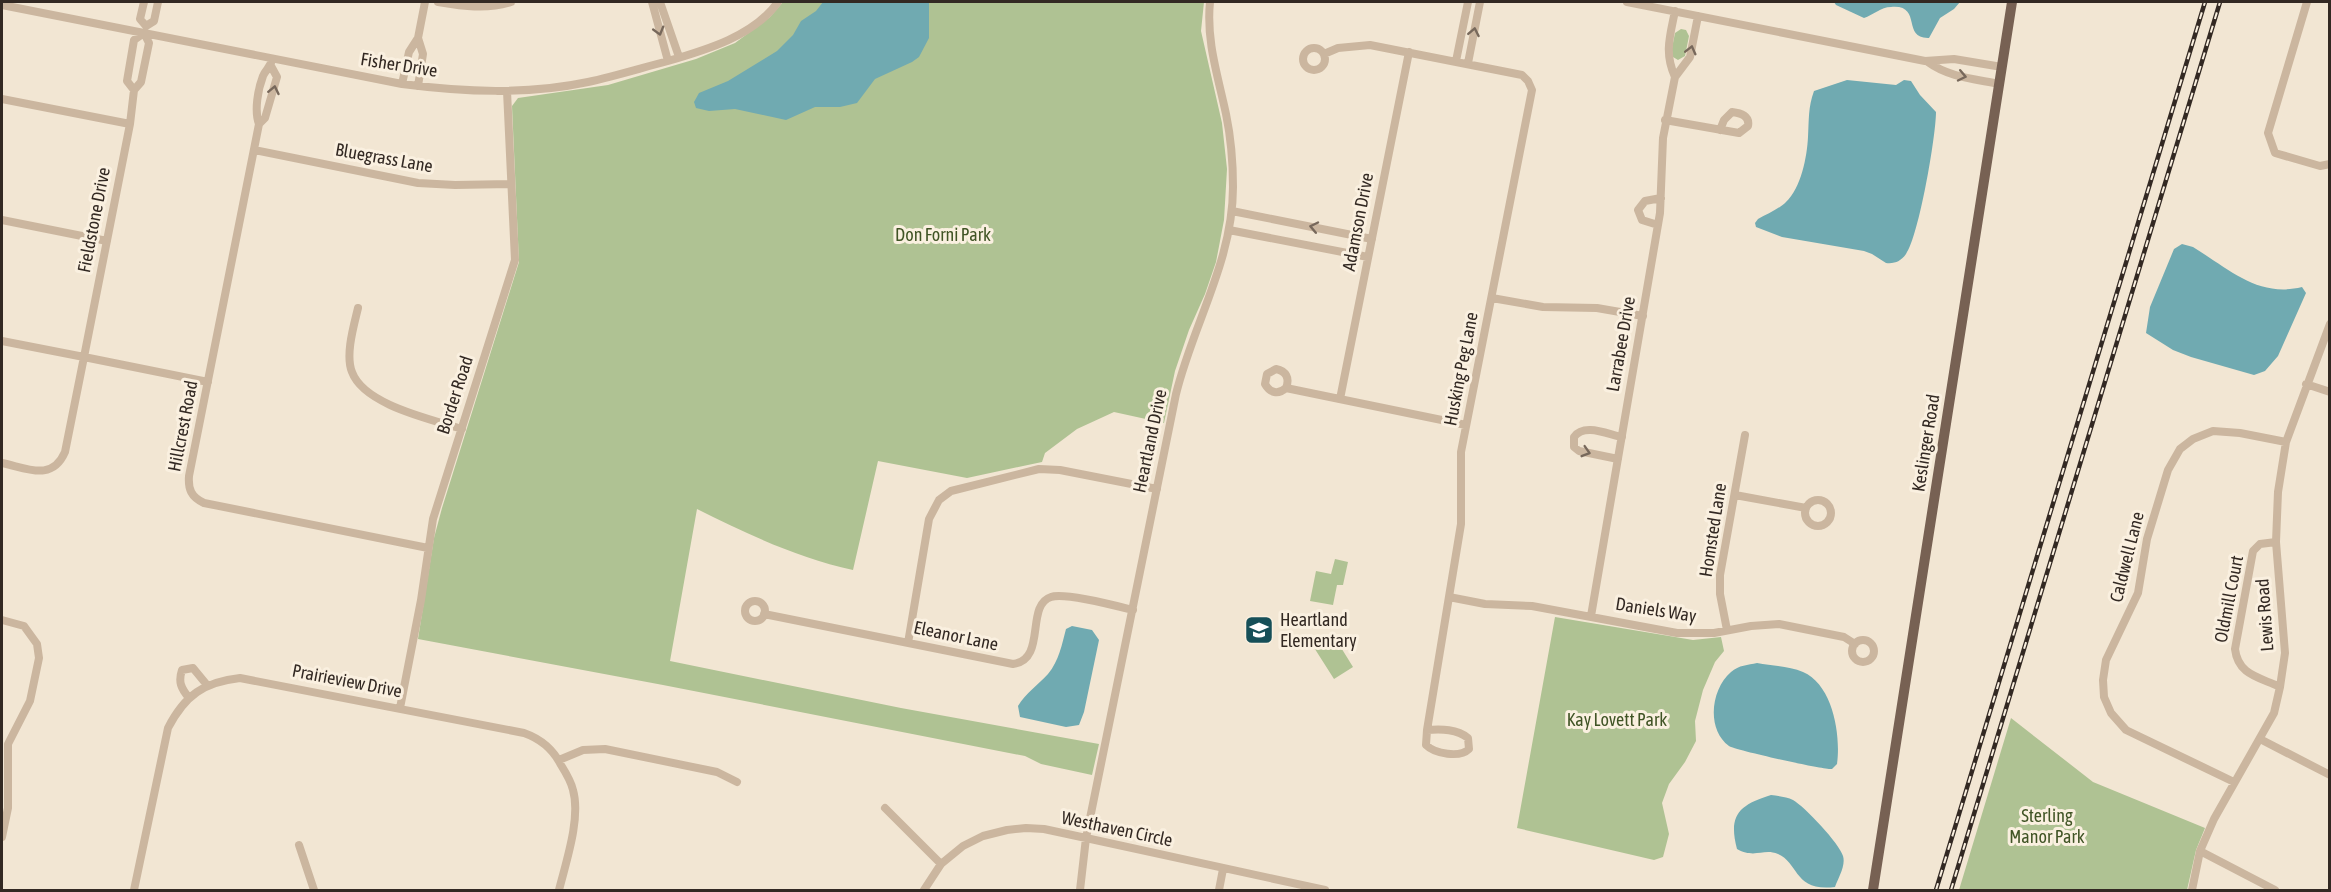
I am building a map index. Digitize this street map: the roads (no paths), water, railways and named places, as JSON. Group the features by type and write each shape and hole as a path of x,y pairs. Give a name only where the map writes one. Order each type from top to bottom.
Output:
{"main road":[{"name":"Keslinger Road","path":"1873,891 2012,2"}],"street":[{"path":"144,2 140,19 145,29 154,21 158,2"},
{"path":"402,84 409,52 418,38 425,2"},
{"path":"438,2 466,7 493,6 511,2"},
{"path":"652,2 668,61"},
{"path":"660,2 680,57"},
{"name":"Fisher Drive","path":"2,6 145,29 271,63 402,84 469,91 507,90 588,82 668,61 715,47 751,26 778,2"},
{"name":"Heartland Drive","path":"1080,891 1086,838 1181,375 1194,334 1218,276 1232,210 1233,165 1230,139 1210,43 1210,2"},
{"path":"1456,61 1468,2"},
{"path":"1468,63 1480,2"},
{"path":"1628,2 1905,57 1926,62 1949,73 1999,84"},
{"path":"2307,2 2268,133 2275,153 2320,166 2330,164"},
{"name":"Larrabee Drive","path":"1674,77 1667,53 1675,11"},
{"name":"Larrabee Drive","path":"1591,616 1658,225 1665,120 1674,77 1690,57 1698,16"},
{"name":"Fieldstone Drive","path":"134,90 127,81 131,53 134,40 145,29"},
{"name":"Fieldstone Drive","path":"2,463 43,471 52,470 60,464 65,452 130,124 134,90 141,82 149,44 145,29"},
{"path":"418,38 423,54 418,86"},
{"name":"Husking Peg Lane","path":"1324,54 1338,48 1370,45 1522,75 1532,90 1460,459 1462,518 1427,730"},
{"name":"Adamson Drive","path":"1340,399 1409,52"},
{"path":"1926,62 1954,59 2002,67"},
{"name":"Hillcrest Road","path":"271,63 263,74 258,98 256,116 259,124 188,486 196,500 204,503 428,548"},
{"name":"Hillcrest Road","path":"259,124 266,118 277,77 271,63"},
{"name":"Border Road","path":"400,708 421,600 433,519 515,260 507,90"},
{"path":"2,99 130,124"},
{"path":"1665,120 1720,130"},
{"name":"Bluegrass Lane","path":"254,150 418,183 511,184"},
{"path":"1658,225 1642,220 1638,210 1645,201 1661,198"},
{"path":"1232,210 1372,239"},
{"path":"2,220 107,241"},
{"path":"1229,230 1368,257"},
{"path":"1492,298 1542,307 1597,308 1643,316"},
{"path":"358,308 350,339 351,372 364,391 384,402 462,429"},
{"name":"Lewis Road","path":"2192,891 2200,851 2214,819 2274,712 2285,653 2276,542 2278,492 2286,442 2330,324"},
{"path":"2,341 208,382"},
{"path":"2306,384 2330,393"},
{"path":"1286,388 1466,425"},
{"path":"1618,459 1579,451 1574,447 1574,437 1577,432 1587,429 1622,437"},
{"name":"Caldwell Lane","path":"2234,782 2126,730 2111,713 2104,697 2103,680 2106,660 2138,593 2147,538 2168,470 2180,449 2193,439 2213,431 2240,433 2286,442"},
{"name":"Homsted Lane","path":"1727,630 1720,594 1720,575 1745,435"},
{"path":"908,643 928,519 935,506 945,495 964,487 1047,469 1157,489"},
{"path":"1735,495 1806,508"},
{"name":"Oldmill Court","path":"2276,542 2260,544 2253,551 2235,649 2236,662 2245,671 2280,687"},
{"name":"Eleanor Lane","path":"764,614 1008,664 1019,663 1030,651 1039,611 1043,601 1048,598 1062,596 1133,610"},
{"name":"Daniels Way","path":"1449,597 1485,604 1532,606 1677,633 1701,634 1779,624 1844,637 1855,644"},
{"path":"2,620 24,626 37,644 39,658 30,701 8,744 8,808 2,837"},
{"path":"189,698 181,688 179,679 183,670 193,668 207,685"},
{"name":"Prairieview Drive","path":"134,891 150,820 163,745 175,713 189,698 207,685 225,679 252,679 400,708 524,733 543,742 559,760 570,782 576,802 575,820 559,891"},
{"path":"1427,730 1451,730 1463,734 1468,738 1469,749 1459,754 1433,750 1426,745 1427,730"},
{"path":"2260,739 2330,775"},
{"path":"559,760 583,750 605,749 717,772 737,782"},
{"path":"885,808 941,864"},
{"name":"Westhaven Circle","path":"924,891 941,864 963,846 983,836 1007,830 1044,829 1324,891"},
{"path":"299,845 314,891"},
{"path":"2200,851 2275,891"},
{"path":"1219,891 1223,869"}],"water":[{"path":"823,2 929,2 929,38 919,57 875,79 857,103 840,107 815,107 786,120 735,109 709,111 696,108 694,102 699,93 728,81 777,51 793,35 801,21 816,11"},
{"path":"1834,2 1960,2 1940,18 1929,38 1921,37 1916,33 1910,16 1901,8 1884,8 1864,18"},
{"path":"1847,80 1896,85 1904,80 1911,81 1936,112 1930,163 1916,228 1906,254 1895,262 1886,263 1864,251 1782,237 1756,227 1755,223 1758,219 1786,202 1796,189 1806,154 1810,108 1814,91"},
{"path":"2182,244 2193,247 2232,272 2258,285 2286,289 2302,287 2306,293 2278,356 2265,371 2254,375 2191,357 2173,350 2146,333 2150,307 2174,249"},
{"path":"1072,626 1092,630 1099,640 1084,712 1079,725 1066,727 1020,717 1018,706 1052,669 1060,652 1066,629"},
{"path":"1757,663 1798,670 1813,678 1822,688 1833,712 1838,739 1837,764 1832,769 1747,751 1729,746 1722,739 1714,720 1719,688 1724,679 1734,670"},
{"path":"1771,795 1793,800 1821,826 1840,850 1844,860 1843,868 1835,887 1822,887 1804,881 1785,858 1773,852 1749,853 1737,849 1734,828 1739,813 1751,803"}],"railway":[{"path":"1936,890 2205,2"},
{"path":"1951,890 2220,2"}],"place":[{"name":"Heartland Elementary","path":"1259,630"}],"park label":[{"name":"Don Forni Park","path":"943,235"},
{"name":"Kay Lovett Park","path":"1617,720"},
{"name":"Sterling Manor Park","path":"2047,826"}]}
